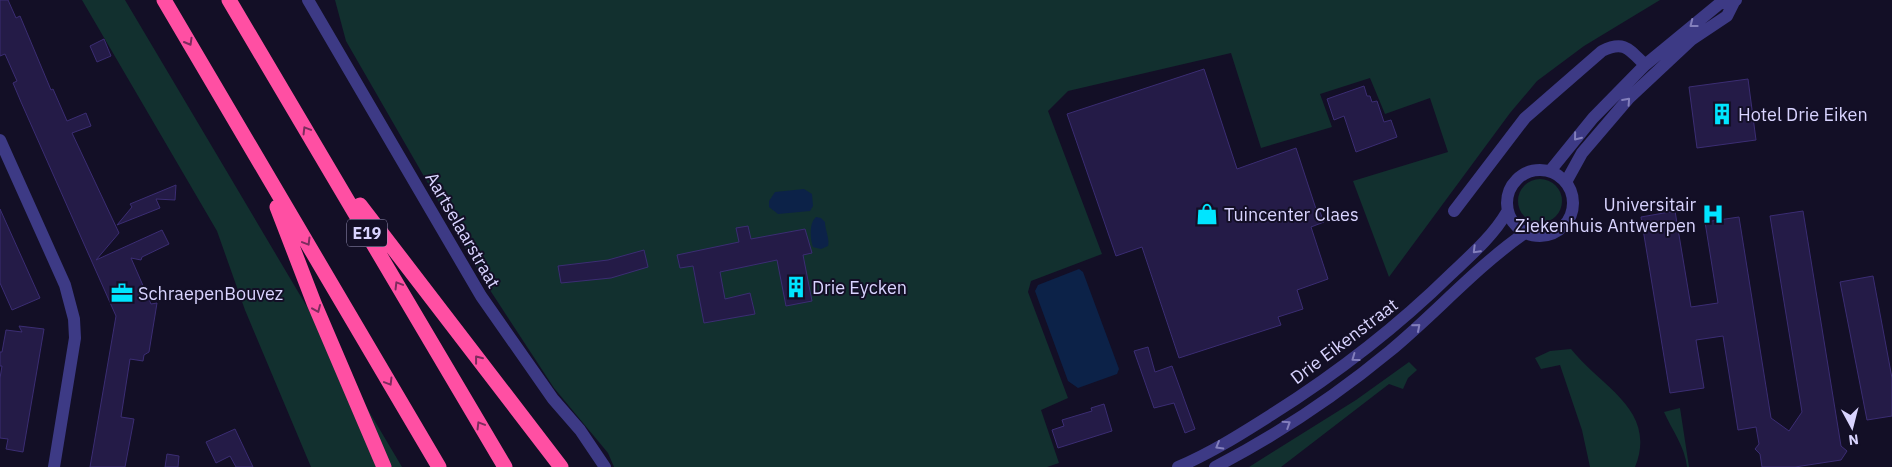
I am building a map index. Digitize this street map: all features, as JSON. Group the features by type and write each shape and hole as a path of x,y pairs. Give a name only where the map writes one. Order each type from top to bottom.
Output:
{"highway":[{"path":"164,0 440,467"},
{"name":"E19","path":"229,0 505,467"},
{"path":"320,153 561,467"},
{"path":"262,166 314,303 384,467"}],"street":[{"name":"Aartselaarstraat","path":"308,0 481,296 553,399 580,430 605,467"},
{"path":"1550,171 1593,118 1645,65 1719,4 1735,0"},
{"path":"1566,182 1582,154 1629,98 1691,40 1727,16 1735,0"},
{"path":"1454,211 1525,118 1602,51 1617,45 1624,46 1645,65"},
{"path":"0,140 65,285 74,319 75,338 54,467"},
{"path":"1538,169 1550,171 1566,182 1572,193 1574,205 1570,220 1554,233 1542,236 1525,233 1517,228 1507,212 1507,199 1516,180 1522,174 1538,169"},
{"name":"Drie Eikenstraat","path":"1178,467 1251,428 1306,393 1402,321 1488,238 1507,212"},
{"name":"Drie Eikenstraat","path":"1215,467 1266,437 1351,381 1390,351 1500,251 1525,233"},
{"path":"1251,428 1266,437"}],"green space":[{"path":"82,0 125,0 402,467 311,467 245,310 217,231"},
{"name":"Drie Eycken","path":"335,0 1660,0 1584,46 1537,81 1510,113 1389,277 1353,181 1448,152 1430,98 1385,114 1370,78 1320,94 1332,127 1261,148 1231,53 1068,91 1048,111 1102,254 1031,281 1028,292 1068,398 1041,410 1059,463 1047,467 614,467 608,453 554,388 486,284 346,41"},
{"path":"1540,179 1552,183 1558,189 1562,201 1558,213 1552,219 1540,223 1528,219 1522,213 1518,201 1522,189 1528,183"},
{"path":"1571,349 1623,401 1633,415 1639,430 1640,447 1635,467 1590,467 1582,430 1560,365 1541,369 1535,358 1550,351"},
{"path":"1409,362 1417,370 1408,378 1403,389 1389,384 1281,467 1249,467 1356,400"},
{"path":"1680,408 1689,467 1687,467 1681,446 1664,412"}],"water":[{"path":"804,189 812,194 813,206 810,211 778,214 769,207 769,201 775,192"},
{"path":"816,217 821,218 825,222 828,237 828,246 821,249 813,247 811,240 811,227"},
{"path":"1079,269 1083,272 1119,369 1117,374 1078,388 1068,381 1035,291 1038,285"}],"building":[{"path":"0,0 8,0 16,18 20,16 51,90 53,89 67,121 86,113 91,126 72,133 119,233 96,260 162,230 169,244 142,257 141,260 131,258 151,304 157,303 149,352 144,355 143,361 130,359 121,417 134,419 125,467 90,467 116,316 21,102 13,83 17,81 5,54 0,56"},
{"path":"104,39 111,56 97,62 90,46"},
{"name":"Tuincenter Claes","path":"1204,69 1237,169 1296,148 1317,212 1320,212 1324,222 1311,227 1328,279 1297,290 1303,309 1278,317 1281,325 1179,358 1142,247 1116,256 1067,114"},
{"name":"Hotel Drie Eiken","path":"1748,79 1756,140 1697,148 1689,87"},
{"path":"1364,86 1367,96 1370,96 1372,102 1377,101 1384,122 1391,120 1397,137 1356,152 1344,116 1334,120 1327,99"},
{"path":"176,185 175,200 156,199 160,208 117,225 132,207 130,204"},
{"path":"0,209 40,298 12,310 0,283"},
{"path":"1675,211 1691,307 1718,303 1705,222 1739,217 1771,418 1789,431 1802,412 1770,216 1803,211 1841,446 1847,451 1841,460 1795,467 1762,467 1760,454 1755,449 1759,444 1756,427 1738,430 1723,336 1696,340 1704,388 1670,393 1641,217"},
{"name":"Drie Eycken","path":"748,226 751,239 805,229 812,253 803,255 812,301 786,306 777,260 720,272 725,299 750,293 755,314 704,323 693,266 680,268 677,255 739,242 736,228"},
{"path":"644,250 648,267 611,278 561,283 558,266 608,260"},
{"path":"1873,276 1892,378 1892,416 1867,420 1840,282"},
{"path":"19,326 44,329 23,452 6,449 8,439 0,438 0,378 2,366 0,366 0,352 2,352 6,330 22,332"},
{"path":"1148,347 1155,372 1172,366 1195,429 1185,433 1174,403 1154,408 1134,351"},
{"path":"1104,404 1112,431 1058,448 1052,430 1064,426 1062,420 1092,411 1091,408"},
{"path":"235,429 253,467 236,467 230,456 216,463 206,442"},
{"path":"167,454 179,456 178,467 165,467"}],"place":[{"name":"Hotel Drie Eiken","path":"1722,114"},
{"name":"Tuincenter Claes","path":"1207,214"},
{"name":"Universitair Ziekenhuis Antwerpen","path":"1713,214"},
{"name":"Drie Eycken","path":"796,287"},
{"name":"SchraepenBouvez","path":"122,293"}]}
